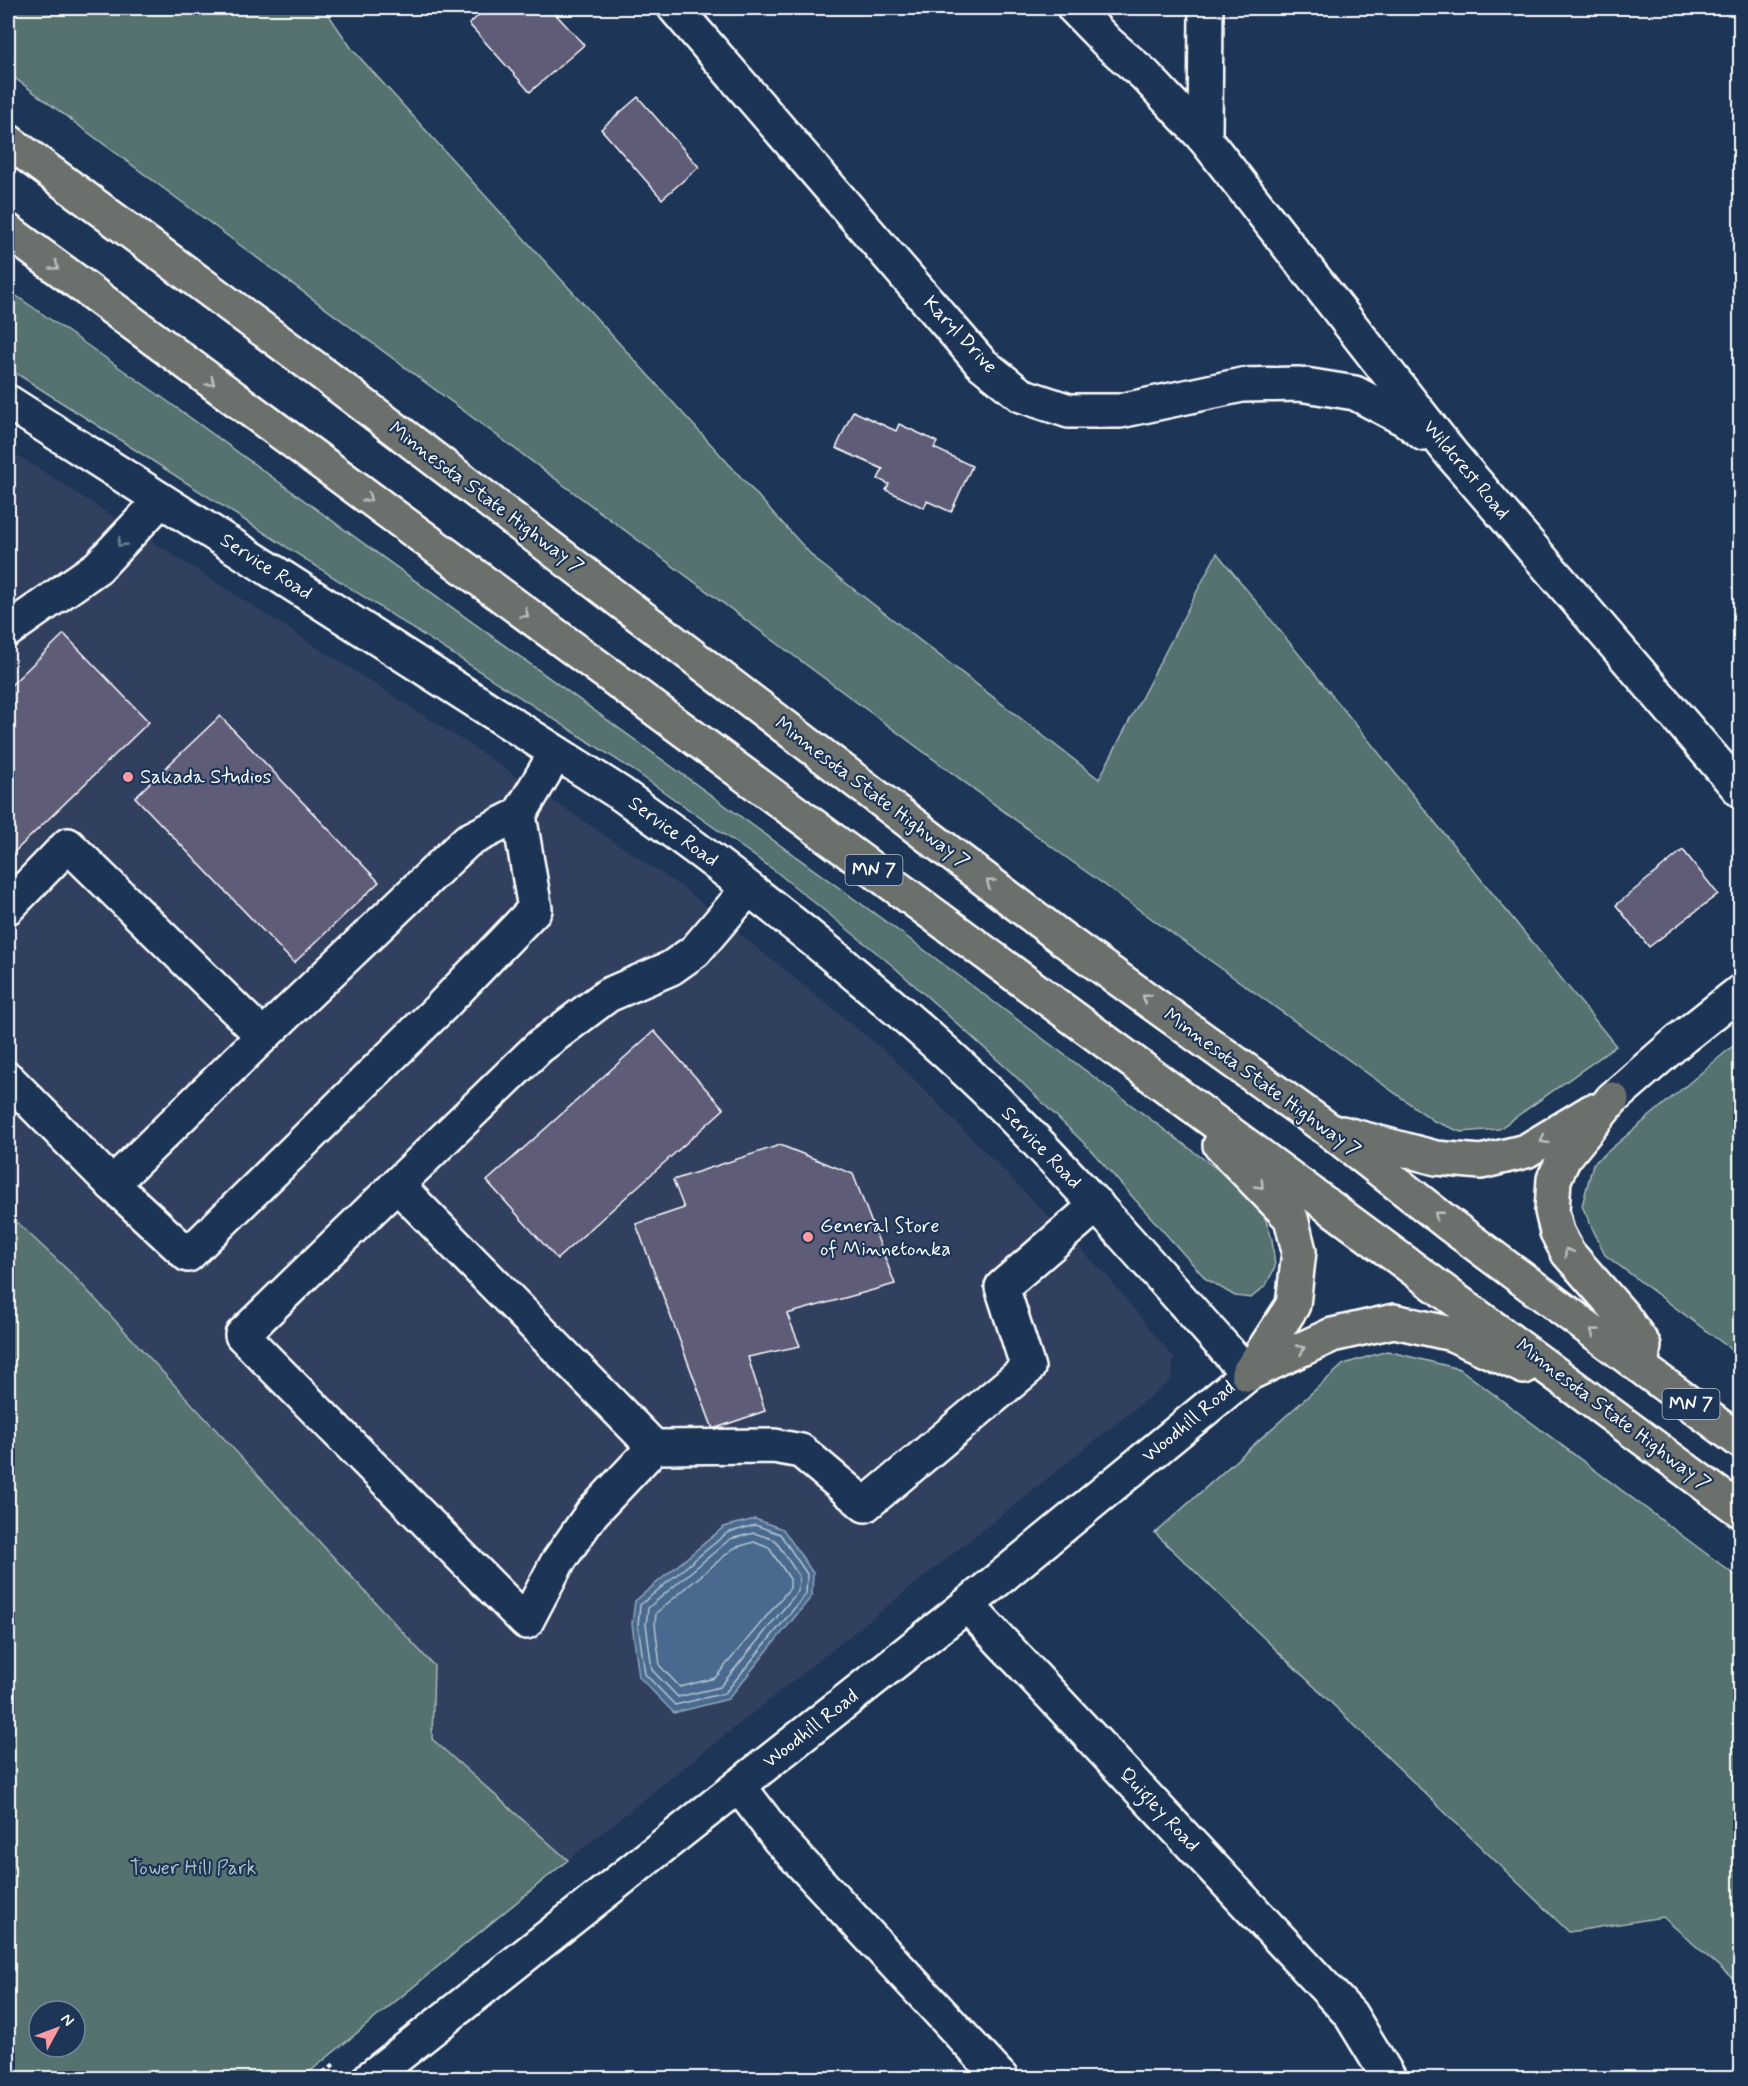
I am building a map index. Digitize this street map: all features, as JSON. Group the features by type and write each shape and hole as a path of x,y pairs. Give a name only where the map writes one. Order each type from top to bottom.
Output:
{"main road":[{"name":"Minnesota State Highway 7","path":"8,141 323,374 1063,939 1329,1130 1450,1225 1740,1441"},
{"name":"Minnesota State Highway 7","path":"8,231 1740,1510"},
{"path":"1145,1069 1291,1218 1299,1251 1293,1305 1248,1374"},
{"path":"1329,1130 1436,1158 1481,1162 1526,1151 1612,1099"},
{"path":"1612,1099 1564,1158 1554,1179 1552,1211 1557,1232 1568,1253 1623,1316 1644,1346 1641,1367"},
{"path":"1248,1374 1332,1335 1394,1322 1452,1334 1587,1397"}],"street":[{"name":"Karyl Drive","path":"675,8 981,363 1021,395 1069,411 1120,411 1242,386 1299,384 1355,393 1406,420 1452,455"},
{"name":"Wildcrest Road","path":"1074,8 1108,43 1146,75 1205,139 1452,455 1740,790"},
{"path":"1205,139 1206,8"},
{"name":"Service Road","path":"8,402 639,807 748,889 910,1020 995,1099 1097,1205 1248,1374"},
{"path":"8,630 98,567 161,500"},
{"path":"112,1184 467,841 519,815 556,753"},
{"path":"8,1079 112,1184 188,1255 441,1007 535,909 519,815"},
{"path":"8,907 68,845 263,1036"},
{"path":"654,1447 592,1513 557,1563 526,1622 242,1335 539,1047 608,995 671,968 695,951 748,889"},
{"path":"1612,1099 1683,1037 1740,992"},
{"path":"397,1185 654,1447 774,1446 801,1451 865,1505 1028,1368 1002,1287 1097,1205"},
{"name":"Woodhill Road","path":"370,2079 967,1605 1248,1374"},
{"name":"Quigley Road","path":"967,1605 1350,2014 1389,2079"},
{"path":"740,1786 779,1839 1001,2079"}],"shaded area":[{"path":"8,449 479,751 683,888 891,1056 1107,1276 1174,1358 1171,1380 568,1860 432,1739 434,1666 74,1276 8,1214"}],"green space":[{"path":"8,8 324,8 352,49 816,560 1099,779 1217,553 1616,1046 1499,1129 1461,1132 1434,1121 1060,853 8,73"},
{"path":"8,290 156,393 911,940 1241,1187 1262,1208 1272,1239 1275,1267 1266,1285 1251,1298 1235,1296 1206,1279 1088,1147 1012,1073 893,966 774,870 633,770 8,368"},
{"path":"1740,1040 1740,1356 1605,1255 1582,1206 1593,1164"},
{"name":"Tower Hill Park","path":"8,1214 74,1276 434,1666 432,1739 568,1860 302,2078 8,2078"},
{"path":"1387,1351 1460,1369 1740,1579 1740,1985 1663,1917 1569,1932 1155,1533 1344,1364"}],"water":[{"path":"755,1519 783,1529 813,1573 812,1596 728,1699 674,1713 639,1677 632,1624 635,1601 724,1527"}],"building":[{"path":"487,8 550,8 584,45 530,92 469,24"},
{"path":"638,97 699,167 662,199 601,129"},
{"path":"853,411 896,431 899,424 925,436 937,442 934,448 972,466 951,512 927,501 924,508 886,490 889,484 878,479 883,469 836,448"},
{"path":"64,634 149,722 8,858 8,688"},
{"path":"220,716 379,882 294,963 135,797"},
{"path":"1683,850 1718,894 1649,947 1616,905"},
{"path":"654,1031 724,1109 557,1259 487,1181"},
{"path":"780,1145 853,1174 895,1284 787,1314 800,1346 748,1357 765,1411 713,1429 636,1224 684,1208 673,1180"}],"place":[{"name":"Sakada Studios","path":"128,777"},
{"name":"General Store of Minnetonka","path":"808,1237"}]}
